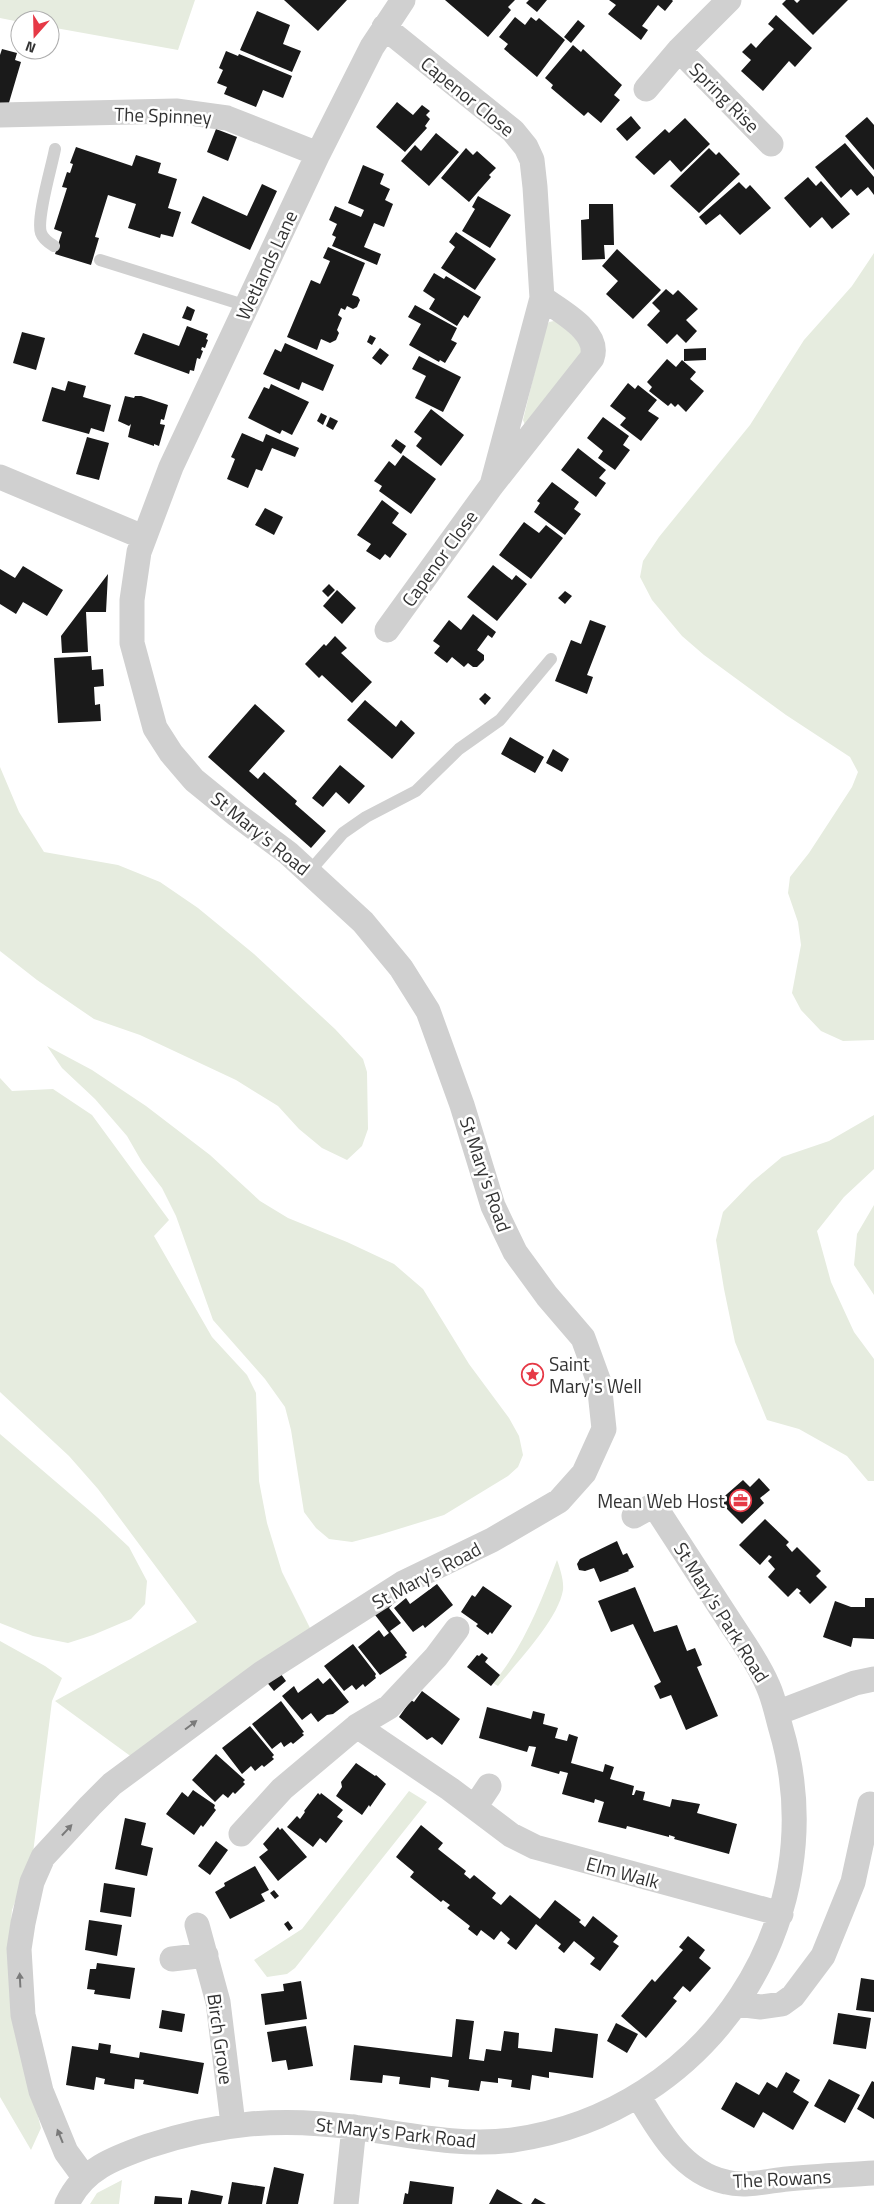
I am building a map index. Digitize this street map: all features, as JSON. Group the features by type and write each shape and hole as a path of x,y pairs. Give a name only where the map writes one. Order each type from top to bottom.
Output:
{"street":[{"name":"Wetlands Lane","path":"143,537 171,467 318,154 384,27 403,0"},
{"name":"Spring Rise","path":"646,89 679,50 730,0"},
{"name":"Capenor Close","path":"384,27 513,131 526,147 532,160 542,298 492,485"},
{"name":"Spring Rise","path":"679,50 771,144"},
{"name":"The Spinney","path":"0,115 176,111 206,114 242,122 318,154"},
{"name":"Capenor Close","path":"387,630 492,485 588,364 593,354 593,344 587,332 542,298"},
{"path":"0,477 143,537"},
{"name":"St Mary's Road","path":"85,2178 66,2152 41,2091 23,2015 19,1949 32,1882 43,1857 112,1784 262,1673 403,1583 492,1540 559,1502 584,1473 604,1429 599,1382 583,1338 547,1296 515,1252 493,1206 462,1105 428,1011 401,968 362,922 314,876 194,780 171,753 155,728 132,643 132,600 135,570 143,537"},
{"name":"St Mary's Park Road","path":"67,2204 75,2189 85,2178 109,2161 124,2154 200,2130 233,2124 276,2121 354,2127 444,2141 484,2142 514,2140 582,2122 639,2097 684,2061 736,2004 752,1981 765,1955 781,1914 792,1852 794,1803 790,1761 768,1686 753,1658 654,1505 634,1516"},
{"path":"241,1834 282,1789 357,1726 389,1707 436,1657 457,1629"},
{"path":"777,1714 856,1683 874,1679"},
{"name":"Elm Walk","path":"357,1726 475,1807 511,1835 535,1848 781,1914"},
{"path":"475,1807 489,1786"},
{"path":"736,2004 773,2007 782,2004 793,1996 828,1946 868,1841 872,1800"},
{"name":"Birch Grove","path":"197,1925 218,2002 233,2124"},
{"path":"172,1959 206,1955"},
{"name":"The Rowans","path":"639,2097 661,2134 674,2150 692,2165 720,2180 742,2183 874,2173"},
{"path":"346,2204 354,2127"}],"lane":[{"path":"54,246 47,242 41,232 40,217 55,149"},
{"path":"100,260 247,306"},
{"path":"314,876 343,833 366,817 416,791 460,749 500,720 551,659"}],"shaded area":[{"path":"0,0 195,0 178,50 60,29 60,10 10,10 10,20 0,18"},
{"path":"874,253 874,1040 843,1041 821,1031 801,1010 792,993 801,945 798,922 788,893 790,877 809,853 852,787 858,772 850,757 786,715 704,655 682,636 652,600 640,577 643,561 659,537 750,425 804,340 852,286"},
{"path":"549,322 560,323 585,348 525,425 523,420 545,329"},
{"path":"0,767 19,812 44,852 118,865 160,882 198,908 254,954 335,1029 363,1059 367,1072 368,1129 362,1146 347,1160 322,1148 299,1129 278,1106 236,1080 140,1035 94,1019 37,980 0,951"},
{"path":"47,1046 92,1070 146,1106 210,1155 260,1201 288,1218 394,1264 423,1289 469,1364 509,1418 519,1436 523,1455 518,1467 508,1476 444,1515 379,1535 352,1542 329,1539 316,1528 304,1512 291,1430 285,1407 265,1379 213,1320 176,1216 162,1188 142,1162 127,1136 95,1099 62,1068"},
{"path":"0,1078 12,1091 53,1089 92,1115 169,1220 154,1236 212,1337 247,1375 256,1393 259,1481 267,1523 282,1572 315,1638 140,1763 55,1701 197,1622 98,1489 69,1456 0,1392"},
{"path":"874,1115 874,1169 844,1197 817,1231 831,1282 854,1332 874,1359 874,1481 868,1481 847,1456 799,1429 767,1420 735,1342 716,1240 723,1212 752,1182 782,1157 829,1141"},
{"path":"874,1205 874,1295 854,1265 857,1234"},
{"path":"0,1434 129,1547 147,1581 145,1604 131,1619 68,1643 33,1636 0,1623"},
{"path":"557,1560 563,1586 560,1602 536,1640 498,1686 493,1683 522,1640 538,1608"},
{"path":"0,1641 45,1666 62,1678 52,1701 33,1853 12,1910 8,1960 22,2054 41,2128 31,2150 0,2097"},
{"path":"409,1791 427,1802 295,1968 287,1974 267,1977 254,1960 302,1929"},
{"path":"122,2180 119,2204 90,2204 97,2193"}],"building":[{"path":"284,0 347,0 318,31"},
{"path":"445,0 515,0 508,7 511,10 488,37"},
{"path":"529,0 547,0 537,12 526,3"},
{"path":"609,0 673,1 665,11 658,5 642,26 648,30 641,40 608,14 616,5"},
{"path":"786,0 794,0 797,3 800,0 848,0 813,35 782,4"},
{"path":"257,11 290,25 283,44 301,51 292,72 240,50"},
{"path":"776,15 812,48 795,67 789,61 763,91 741,71 751,60 742,52 751,43 756,48 774,29 768,24"},
{"path":"515,17 525,25 531,17 536,21 539,18 565,40 537,77 504,49 508,44 499,37"},
{"path":"578,20 585,26 571,43 564,37"},
{"path":"573,45 581,52 583,49 622,85 614,95 620,100 601,123 588,112 584,116 551,88 553,85 545,78"},
{"path":"2,49 10,51 10,60 21,62 8,106 0,104 0,55"},
{"path":"226,51 238,56 239,54 292,76 283,98 263,90 256,107 224,94 227,87 217,83 223,70 219,68"},
{"path":"397,102 413,115 422,105 430,111 426,115 430,119 425,126 427,128 405,152 376,127"},
{"path":"631,116 641,128 627,141 616,129"},
{"path":"867,117 874,125 874,170 845,136"},
{"path":"685,118 710,144 681,172 670,160 654,175 635,157 665,129 669,133"},
{"path":"216,129 237,137 228,161 207,152"},
{"path":"436,133 459,152 429,186 401,161 415,145 421,151"},
{"path":"845,143 874,177 874,195 868,187 857,196 851,189 841,198 815,167"},
{"path":"76,147 132,166 136,155 161,163 158,173 177,179 168,208 181,212 173,237 161,234 160,238 128,228 136,204 108,195 95,237 99,238 91,265 55,254 62,232 54,229 67,188 62,187 67,172 70,173 73,164 70,163"},
{"path":"466,148 473,155 477,151 496,168 489,175 491,177 469,202 441,178"},
{"path":"709,148 716,155 719,152 740,174 699,213 670,186"},
{"path":"363,165 384,174 380,184 390,189 385,200 393,204 384,227 374,223 364,247 381,254 377,265 332,246 336,237 332,235 337,224 329,220 335,206 361,217 364,210 348,203"},
{"path":"808,177 816,186 821,181 850,214 832,229 822,217 810,228 784,198"},
{"path":"739,182 746,189 750,185 771,208 740,235 720,214 706,225 699,217"},
{"path":"262,184 277,191 250,250 191,223 203,196 247,216"},
{"path":"478,196 511,215 490,248 462,231 475,209 472,207"},
{"path":"589,204 613,204 614,245 604,245 605,259 582,260 581,220 589,219"},
{"path":"456,232 496,259 475,290 441,268 455,247 449,242"},
{"path":"328,247 365,263 352,295 360,300 357,307 353,309 347,306 345,310 341,308 338,315 342,318 337,330 339,333 336,340 330,343 321,339 317,350 287,337 311,280 320,284 330,261 323,258"},
{"path":"617,249 661,290 633,319 606,294 618,281 602,266"},
{"path":"434,273 444,279 446,276 481,297 468,318 464,315 457,326 429,309 435,299 423,291"},
{"path":"666,289 673,295 678,290 698,309 686,320 697,331 686,343 677,334 667,344 647,325 660,311 652,303"},
{"path":"415,305 457,328 451,340 457,343 445,363 440,360 439,362 409,345 421,324 408,317"},
{"path":"187,306 195,310 191,321 182,318"},
{"path":"187,326 208,334 206,339 208,340 205,348 202,347 201,350 203,351 200,359 197,358 194,371 190,370 189,374 134,354 143,333 179,346"},
{"path":"22,332 45,338 36,370 13,363"},
{"path":"370,335 376,338 372,345 367,342"},
{"path":"285,343 334,365 323,391 302,382 299,390 263,374 275,349 281,352"},
{"path":"380,348 389,355 381,365 372,358"},
{"path":"706,348 706,360 684,361 684,349"},
{"path":"419,356 461,377 443,412 415,398 426,376 412,369"},
{"path":"667,359 676,367 682,360 696,372 690,379 704,391 686,412 678,404 675,407 671,403 668,406 649,391 652,387 647,382"},
{"path":"68,381 86,386 83,397 111,405 104,432 91,428 89,434 42,421 52,387 65,391"},
{"path":"628,383 635,389 638,385 657,400 648,411 659,418 641,441 620,425 626,418 610,406"},
{"path":"271,384 309,402 292,435 282,430 280,434 248,418 264,387 269,389"},
{"path":"125,396 134,398 135,396 141,396 168,405 164,420 161,419 160,424 165,425 159,446 128,437 131,424 129,426 118,421"},
{"path":"431,409 464,435 441,466 416,446 422,438 414,432"},
{"path":"321,413 327,416 323,425 317,421"},
{"path":"330,417 338,421 333,430 326,426"},
{"path":"603,417 629,436 623,445 630,450 615,470 598,458 603,451 587,438"},
{"path":"242,433 263,442 266,434 299,448 295,457 272,448 262,471 256,469 248,488 227,479 235,459 231,457"},
{"path":"87,437 109,443 99,480 76,474"},
{"path":"396,439 406,446 401,454 391,446"},
{"path":"578,448 606,470 599,478 606,483 596,497 561,470"},
{"path":"403,455 436,479 411,514 379,491 382,486 374,481 389,461 395,466"},
{"path":"552,482 579,502 574,509 581,514 565,535 534,512 540,503 537,501"},
{"path":"382,500 399,513 392,523 407,534 390,558 385,554 380,560 366,551 371,544 357,535"},
{"path":"265,508 283,517 274,535 255,525"},
{"path":"524,522 539,533 546,525 563,538 531,579 499,555"},
{"path":"493,565 512,580 516,575 527,584 497,621 467,597"},
{"path":"23,566 63,590 47,616 23,602 16,614 0,604 0,569 15,578"},
{"path":"108,574 106,612 86,612 88,652 62,653 61,636"},
{"path":"329,584 335,590 328,597 322,591"},
{"path":"337,590 356,608 342,624 323,606"},
{"path":"565,591 572,596 565,604 558,598"},
{"path":"473,614 496,632 492,638 488,635 477,650 484,655 484,660 477,667 473,667 468,663 464,667 452,657 447,663 434,653 440,646 433,641 449,620 461,630"},
{"path":"590,620 606,626 587,675 593,677 587,694 555,681 571,640 581,644"},
{"path":"335,636 347,648 341,653 372,682 352,703 322,675 319,678 305,664 324,644 326,646"},
{"path":"91,656 92,670 103,669 104,686 94,687 95,705 100,704 101,721 58,723 54,658"},
{"path":"485,693 491,698 485,705 479,699"},
{"path":"365,700 396,727 401,720 415,733 392,759 347,720"},
{"path":"255,704 285,731 249,771 258,779 264,772 297,801 295,804 326,831 311,848 208,757"},
{"path":"510,737 544,757 535,773 501,754"},
{"path":"553,749 569,759 562,772 546,763"},
{"path":"340,765 365,786 349,804 336,792 323,807 312,798"},
{"name":"Mean Web Host","path":"759,1478 770,1490 760,1498 764,1503 742,1524 719,1501 743,1480 750,1487"},
{"path":"765,1519 789,1542 786,1545 792,1552 797,1547 821,1571 816,1576 827,1587 810,1604 799,1593 801,1591 797,1588 788,1597 768,1577 775,1569 768,1561 772,1557 769,1555 760,1565 739,1545"},
{"path":"617,1541 623,1555 627,1553 634,1567 629,1571 600,1582 594,1568 585,1571 579,1570 577,1564 580,1559"},
{"path":"437,1584 453,1605 425,1628 423,1625 413,1632 394,1608 406,1598 410,1604"},
{"path":"483,1586 512,1606 492,1634 490,1632 488,1635 476,1626 478,1624 461,1612 472,1595 475,1597"},
{"path":"635,1587 654,1632 677,1625 687,1651 695,1648 702,1665 697,1667 718,1716 686,1730 671,1695 660,1699 654,1686 661,1682 633,1624 611,1632 598,1601"},
{"path":"865,1598 874,1598 874,1639 853,1638 851,1647 823,1637 835,1601 851,1607 865,1607"},
{"path":"387,1599 392,1605 389,1608 401,1623 390,1631 407,1653 405,1655 407,1657 380,1675 358,1647 379,1630 384,1637 389,1633 372,1611"},
{"path":"353,1644 376,1674 376,1678 365,1687 363,1684 356,1690 352,1685 344,1691 324,1666"},
{"path":"482,1653 488,1658 485,1662 500,1675 491,1686 467,1667 477,1655 479,1656"},
{"path":"278,1670 286,1681 274,1691 265,1680"},
{"path":"318,1678 323,1684 330,1678 349,1702 318,1722 311,1713 302,1720 282,1696 294,1686 298,1693"},
{"path":"422,1691 460,1719 442,1745 432,1737 427,1740 399,1717 411,1700 414,1702"},
{"path":"281,1701 304,1732 302,1733 304,1735 293,1744 291,1742 284,1747 281,1742 272,1749 252,1724"},
{"path":"487,1707 531,1719 533,1711 545,1714 543,1724 558,1728 555,1738 567,1741 569,1734 578,1737 571,1763 603,1772 605,1764 614,1767 610,1779 634,1786 632,1795 634,1795 636,1790 645,1792 643,1800 670,1807 672,1799 700,1804 697,1813 737,1824 729,1854 674,1839 675,1837 669,1835 669,1837 627,1826 626,1829 598,1822 604,1802 595,1799 594,1803 562,1794 568,1773 560,1771 559,1774 531,1766 536,1747 529,1746 527,1752 479,1738"},
{"path":"250,1726 274,1755 272,1757 274,1759 255,1771 251,1766 242,1774 222,1748"},
{"path":"216,1754 245,1780 243,1782 245,1784 235,1794 233,1792 228,1798 223,1794 215,1802 192,1780"},
{"path":"356,1763 376,1775 386,1784 362,1815 336,1796 342,1787 341,1782"},
{"path":"193,1790 215,1805 214,1808 216,1810 194,1835 166,1814 182,1792 188,1797"},
{"path":"318,1793 320,1795 321,1793 343,1810 337,1817 343,1821 326,1843 320,1838 313,1847 287,1827 297,1816 300,1819"},
{"path":"125,1818 146,1823 141,1845 153,1848 147,1876 115,1869"},
{"path":"421,1825 443,1843 438,1849 466,1871 464,1874 470,1879 474,1875 496,1893 492,1898 501,1905 510,1895 540,1919 555,1900 581,1920 579,1922 585,1927 593,1916 618,1936 613,1942 619,1946 600,1971 590,1964 595,1958 574,1941 564,1953 558,1948 561,1944 536,1924 516,1950 507,1943 510,1939 501,1931 494,1940 481,1930 477,1936 468,1929 470,1926 447,1908 450,1905 443,1900 441,1902 410,1877 414,1872 396,1857"},
{"path":"278,1827 280,1830 282,1828 307,1857 278,1881 259,1857 268,1850 263,1844"},
{"path":"216,1841 228,1850 210,1875 198,1866"},
{"path":"255,1866 269,1890 261,1894 265,1901 230,1919 215,1892 225,1886 224,1883"},
{"path":"104,1883 135,1888 131,1917 100,1912"},
{"path":"274,1890 279,1896 275,1899 270,1893"},
{"path":"89,1920 122,1925 117,1956 85,1950"},
{"path":"288,1921 293,1928 289,1931 284,1924"},
{"path":"688,1936 705,1950 699,1958 711,1968 690,1992 683,1986 673,1998 677,2001 646,2038 621,2016 652,1979 655,1982 683,1950 679,1947"},
{"path":"97,1963 135,1968 130,1999 94,1994 95,1990 87,1989 90,1969 96,1969"},
{"path":"861,1978 874,1980 874,2012 856,2010"},
{"path":"301,1981 307,2019 265,2025 261,1994 284,1991 283,1984"},
{"path":"162,2010 185,2014 182,2032 159,2028"},
{"path":"838,2013 871,2018 866,2049 833,2044"},
{"path":"456,2019 474,2021 469,2059 484,2061 486,2049 501,2051 504,2031 519,2033 518,2048 552,2052 555,2028 598,2034 593,2078 549,2072 549,2078 532,2075 530,2090 511,2087 512,2080 498,2078 498,2083 481,2081 479,2091 448,2087 449,2080 431,2077 430,2088 399,2084 400,2077 383,2075 382,2083 350,2080 354,2045 452,2057"},
{"path":"616,2023 638,2034 627,2053 607,2041"},
{"path":"306,2026 313,2066 288,2070 286,2060 272,2062 267,2032"},
{"path":"99,2043 111,2045 110,2053 139,2058 140,2052 204,2063 198,2094 143,2084 144,2080 135,2079 134,2089 104,2084 105,2079 96,2077 94,2090 66,2085 72,2046 98,2050"},
{"path":"786,2072 800,2080 793,2092 809,2102 793,2130 763,2112 754,2128 721,2109 736,2082 759,2095 767,2082 777,2088"},
{"path":"829,2079 860,2095 845,2123 814,2106"},
{"path":"872,2081 874,2082 874,2119 857,2109"},
{"path":"274,2167 304,2174 298,2204 266,2204"},
{"path":"410,2181 454,2187 452,2204 403,2204 405,2193 408,2194"},
{"path":"232,2182 265,2187 262,2204 228,2204"},
{"path":"497,2189 523,2204 489,2204"},
{"path":"191,2190 223,2196 221,2204 188,2204"},
{"path":"155,2196 182,2198 182,2204 154,2204"},
{"path":"535,2198 546,2204 531,2204"}],"place":[{"name":"Saint Mary's Well","path":"533,1374"},
{"name":"Mean Web Host","path":"741,1500"}]}
